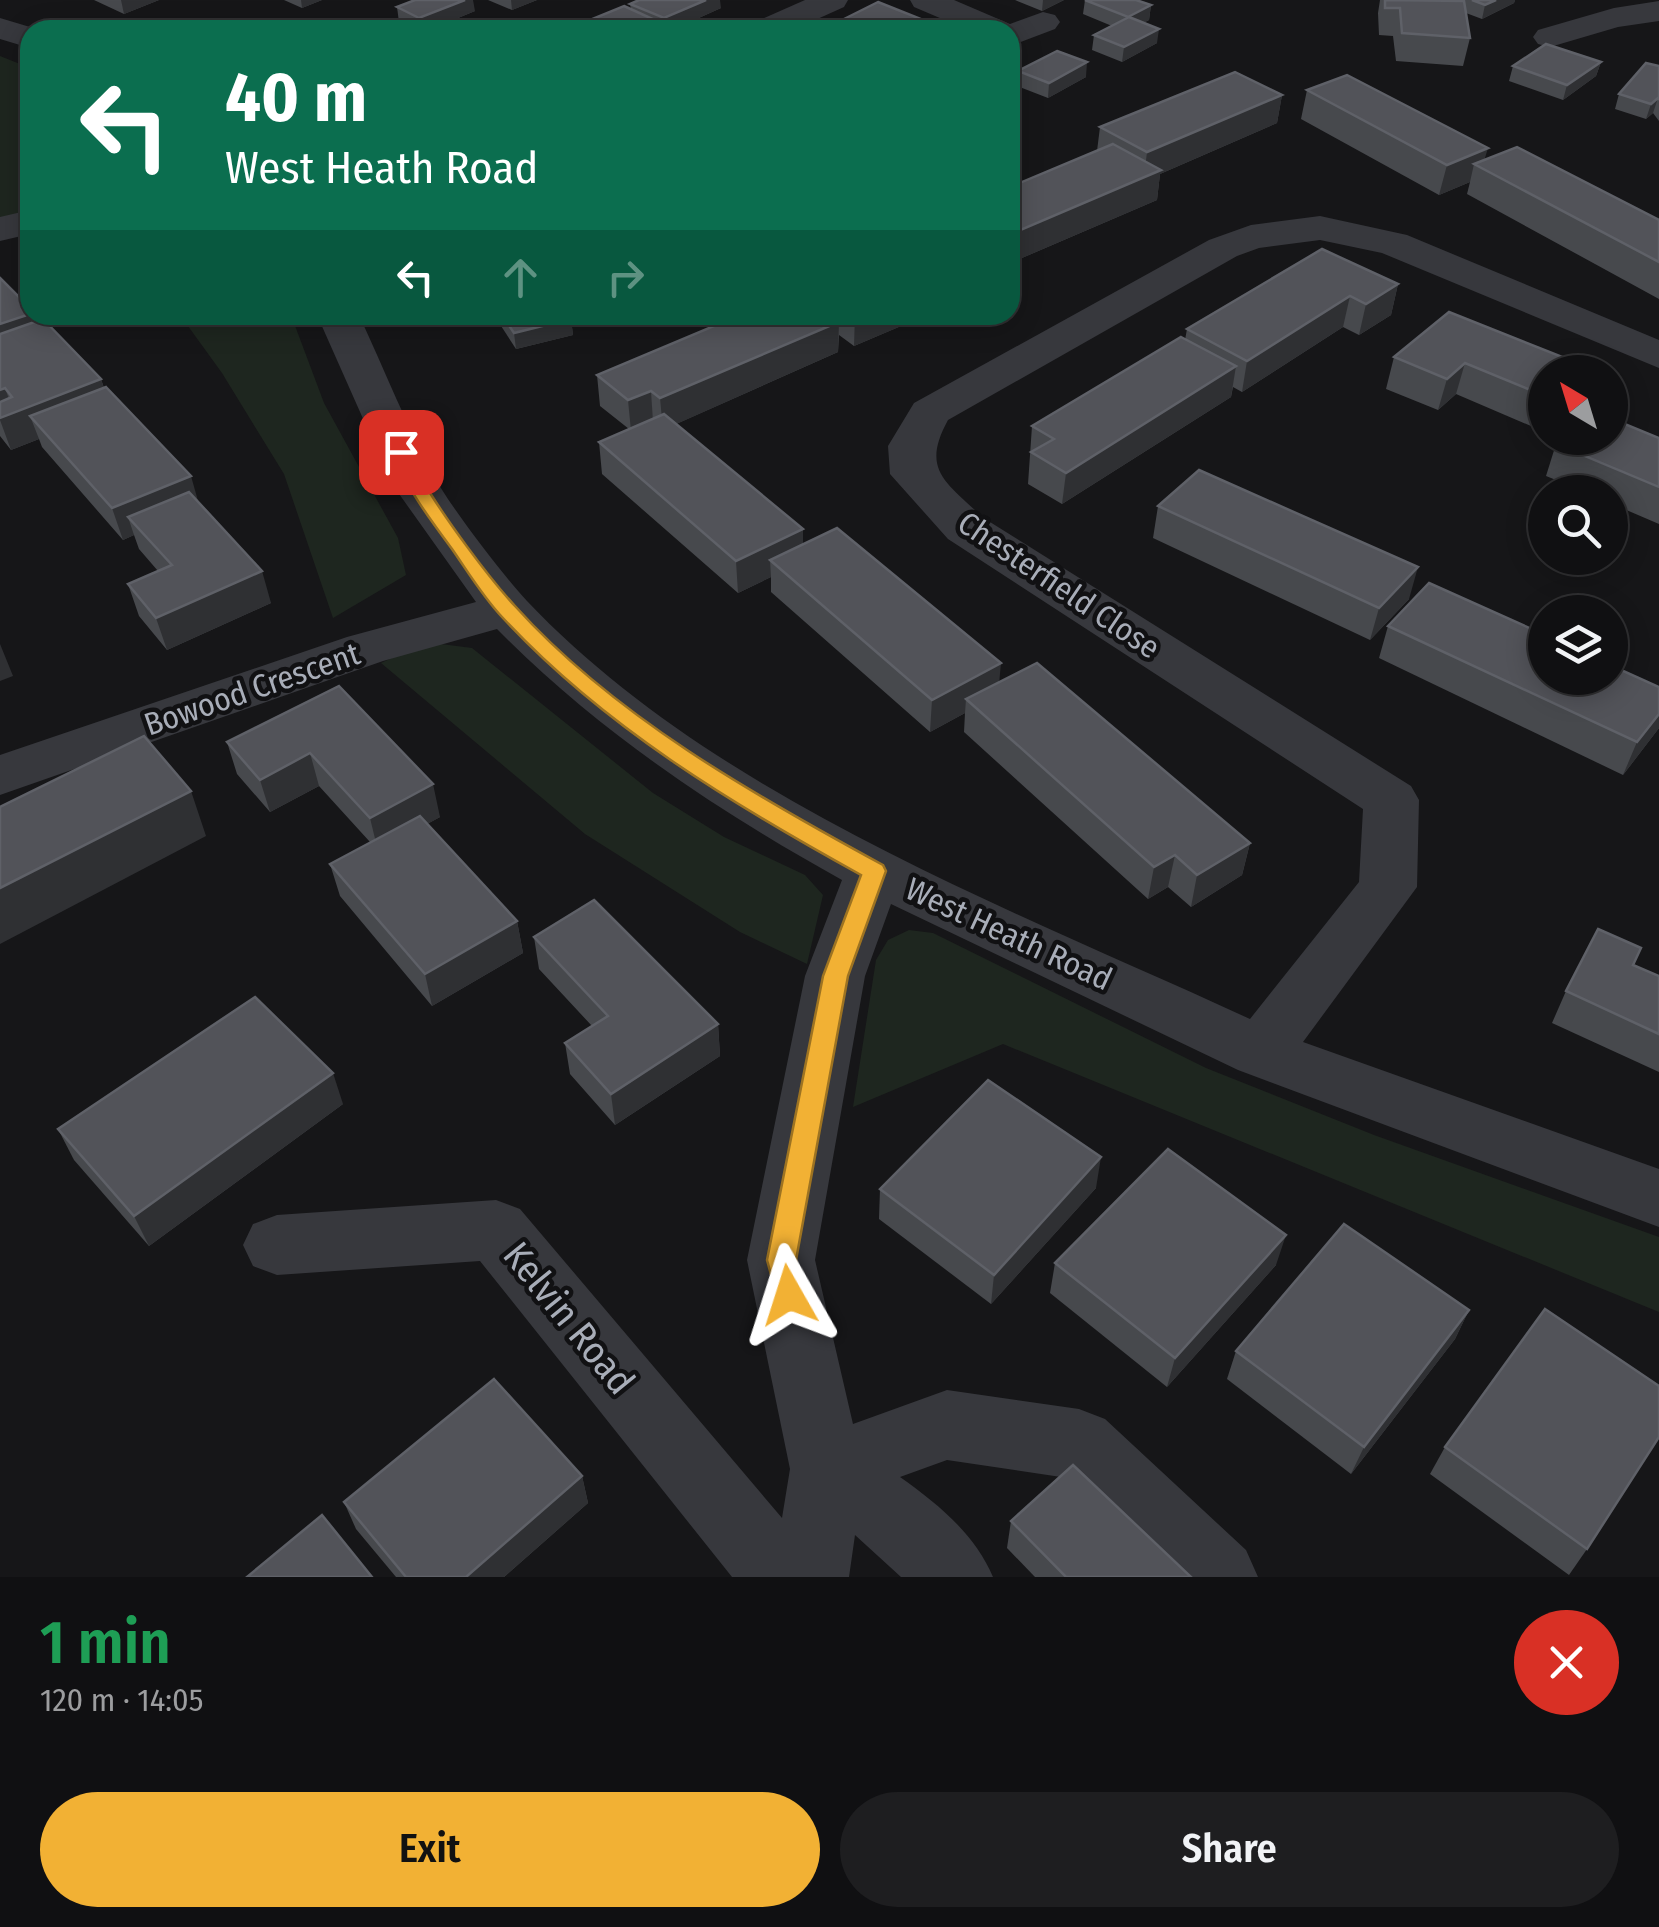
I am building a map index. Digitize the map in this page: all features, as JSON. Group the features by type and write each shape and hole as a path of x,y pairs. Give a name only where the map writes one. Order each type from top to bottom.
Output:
{"street":[{"path":"787,20 832,0"},
{"path":"926,0 973,20"},
{"path":"1550,37 1614,18 1659,10"},
{"path":"1614,18 1659,45"},
{"path":"1020,32 1043,22"},
{"name":"Chesterfield Close","path":"1260,1052 1388,887 1390,800 964,528 913,474 911,446 930,412 1223,248 1251,237 1320,228 1393,243 1659,355"},
{"name":"West Heath Road","path":"343,325 415,484 506,610 572,674 696,766 764,811 874,871 1260,1052 1659,1198"},
{"name":"Bowood Crescent","path":"0,775 365,649 506,610"},
{"path":"810,1577 827,1469 782,1260 836,976 874,871"},
{"name":"Kelvin Road","path":"277,1245 496,1230 780,1577"},
{"path":"827,1469 947,1425 1079,1444 1219,1577"},
{"path":"827,1469 905,1526 954,1577"}],"shaded area":[{"path":"0,56 20,64 20,231 0,238"},
{"path":"187,325 295,325 324,403 398,538 406,575 333,618 284,474 222,373"},
{"path":"441,644 472,648 653,793 724,837 805,875 823,895 807,964 740,932 585,834 381,663 413,648"},
{"path":"909,930 933,933 1206,1068 1374,1135 1659,1237 1659,1312 1003,1044 853,1107 876,960 888,940"}],"building":[{"path":"415,0 465,0 419,18 397,7"},
{"path":"639,0 706,0 664,18 630,4"},
{"path":"1085,0 1136,0 1151,5 1128,17"},
{"path":"1385,0 1464,1 1470,38 1402,33 1400,8 1385,8"},
{"path":"878,2 921,19 919,20 842,20"},
{"path":"624,6 655,20 590,20"},
{"path":"1129,17 1159,29 1124,47 1094,35"},
{"path":"1546,44 1601,62 1567,85 1513,66"},
{"path":"1057,51 1087,62 1049,83 1020,70"},
{"path":"1646,63 1659,66 1659,100 1651,104 1619,94"},
{"path":"1235,72 1282,95 1147,152 1100,127"},
{"path":"1347,75 1488,148 1447,165 1307,90"},
{"path":"1113,144 1161,170 1020,230 1020,183"},
{"path":"1517,147 1659,220 1659,262 1474,164"},
{"path":"1322,249 1398,284 1366,304 1350,296 1247,361 1187,329"},
{"path":"0,278 20,298 20,317 0,324"},
{"path":"1449,312 1557,355 1528,355 1528,389 1465,363 1447,379 1394,357"},
{"path":"26,325 49,325 101,379 0,418 0,402 12,397 5,388 0,390 0,334"},
{"path":"509,325 547,325 514,333"},
{"path":"716,325 832,325 660,398 651,391 628,400 597,375"},
{"path":"1181,337 1236,366 1066,473 1031,452 1054,439 1032,426"},
{"path":"106,387 191,476 112,508 30,416"},
{"path":"664,414 803,529 736,561 599,442"},
{"path":"1628,425 1659,438 1659,487 1582,455 1628,455"},
{"path":"1199,470 1418,567 1379,608 1158,506"},
{"path":"189,492 262,571 156,618 128,584 172,565 128,517"},
{"path":"837,528 1001,663 932,700 770,560"},
{"path":"1429,583 1528,627 1528,691 1388,626"},
{"path":"1037,663 1250,843 1197,875 1175,855 1154,867 966,699"},
{"path":"1628,673 1659,687 1659,714 1637,742 1536,695 1628,695"},
{"path":"339,686 433,784 370,818 310,753 260,780 227,742"},
{"path":"144,736 191,791 0,888 0,807"},
{"path":"420,816 517,921 425,974 330,864"},
{"path":"594,900 718,1024 611,1094 565,1043 608,1016 534,937"},
{"path":"1598,929 1641,948 1633,965 1659,976 1659,1034 1566,991"},
{"path":"255,997 333,1073 134,1216 58,1129"},
{"path":"988,1080 1101,1157 994,1275 880,1189"},
{"path":"1168,1149 1286,1235 1175,1358 1055,1263"},
{"path":"1344,1224 1469,1310 1364,1447 1236,1351"},
{"path":"1545,1309 1659,1386 1659,1437 1587,1549 1445,1447"},
{"path":"494,1379 582,1476 466,1577 406,1577 344,1502"},
{"path":"1073,1465 1191,1577 1066,1577 1011,1521"},
{"path":"322,1515 372,1577 247,1577"}],"route":[{"path":"401,452 415,484 506,610 572,674 648,732 764,811 874,871 836,976 782,1260 789,1295"}]}
